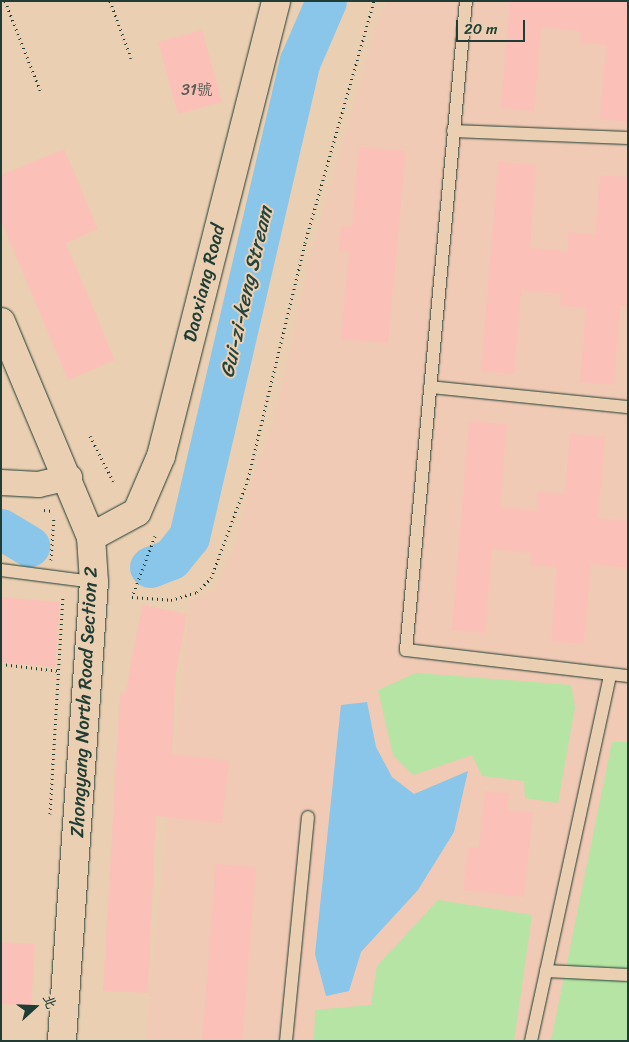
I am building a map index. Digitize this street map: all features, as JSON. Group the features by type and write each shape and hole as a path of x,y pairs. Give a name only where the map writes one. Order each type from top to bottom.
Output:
{"street":[{"name":"Daoxiang Road","path":"91,537 137,512 161,456 276,1"},
{"name":"Zhongyang North Road Section 2","path":"1,322 68,477 91,537 94,582 62,1041"},
{"path":"1,482 38,484 68,477"}],"lane":[{"path":"466,1 406,650 628,676"},
{"path":"453,131 628,138"},
{"path":"430,388 628,407"},
{"path":"1,570 94,582"},
{"path":"531,1041 610,675"},
{"path":"286,1041 308,817"},
{"path":"546,971 628,976"}],"path":[{"path":"5,1 40,90"},
{"path":"110,1 131,58"},
{"path":"155,536 132,597 171,600 197,592 211,578 225,544 266,417 305,243 374,1"},
{"path":"90,436 113,481"},
{"path":"44,510 54,511 49,576 63,594 50,817"},
{"path":"1,664 88,676"}],"shaded area":[{"path":"388,1 628,1 628,1041 145,1041 190,600 214,591 234,548 252,480 274,421 312,249 379,17"}],"green space":[{"path":"416,673 571,685 575,707 558,803 525,798 524,781 482,776 472,755 413,775 393,755 378,690"},
{"path":"612,742 628,742 628,1041 551,1041"},
{"path":"438,900 532,915 514,1041 314,1041 315,1010 371,1005 377,966"}],"water":[{"path":"367,702 376,747 392,777 414,794 468,771 454,832 418,890 361,952 349,991 326,996 315,954 341,705"}],"building":[{"path":"510,1 628,1 628,122 600,119 606,45 580,43 581,31 541,27 534,111 501,108"},
{"path":"202,30 222,102 178,114 158,42"},
{"path":"359,147 406,151 388,343 341,339 349,252 339,251 341,226 352,227"},
{"path":"64,149 98,229 66,243 115,360 68,380 1,221 1,175"},
{"path":"498,162 536,165 530,248 567,251 568,232 595,235 600,175 628,177 628,306 620,305 614,385 580,382 586,308 560,306 561,294 521,290 514,374 481,371"},
{"path":"469,421 507,424 500,507 537,511 538,492 565,494 570,434 605,437 598,518 628,521 628,568 591,564 584,644 551,641 557,567 531,565 532,553 492,549 485,633 452,630"},
{"path":"1,597 60,602 55,667 1,662"},
{"path":"142,605 187,614 176,673 172,754 229,761 222,823 156,816 148,993 103,991 120,693 125,694"},
{"path":"485,791 509,794 507,810 533,813 524,897 463,890 468,847 479,848"},
{"path":"216,864 256,867 242,1041 202,1041"},
{"path":"1,942 35,944 31,1006 1,1004"}],"waterway":[{"name":"Gui-zi-keng Stream","path":"150,567 171,559 189,537 300,61 326,1"},
{"name":"Gui-zi-keng Stream","path":"1,529 29,546"}]}
